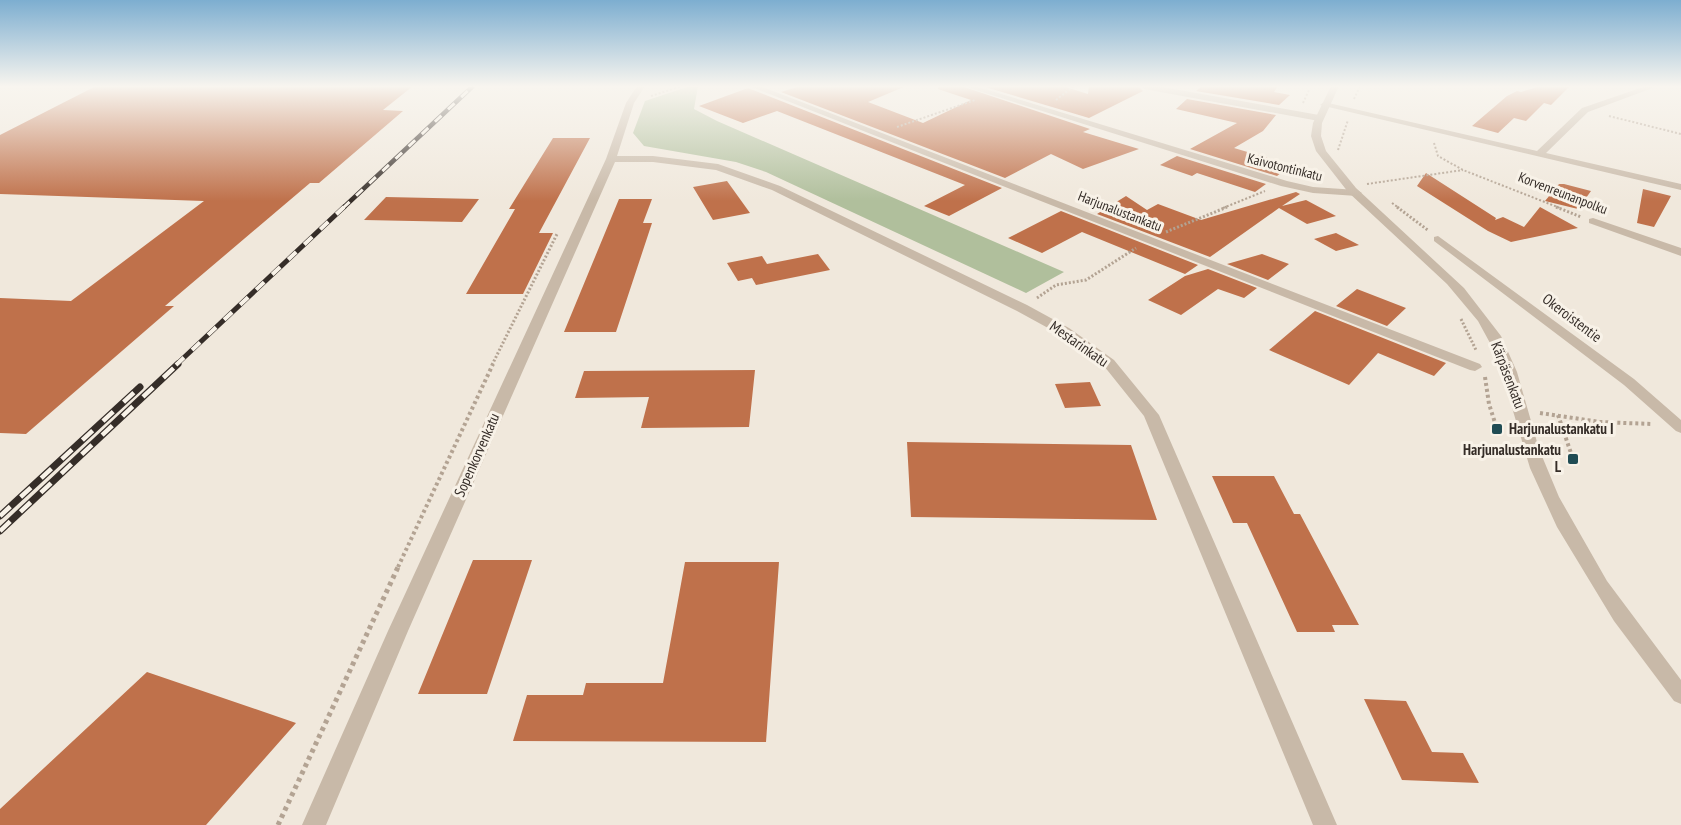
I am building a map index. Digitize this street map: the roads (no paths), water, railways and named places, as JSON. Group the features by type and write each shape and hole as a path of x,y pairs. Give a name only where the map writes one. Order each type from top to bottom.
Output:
{"street":[{"name":"Sopenkorvenkatu","path":"314,825 398,631 611,159 623,124"},
{"name":"Harjunalustankatu","path":"854,124 1475,367"},
{"name":"Kaivotontinkatu","path":"1092,124 1285,184 1314,190 1356,193"},
{"name":"Kärpäsenkatu","path":"1318,124 1316,136 1320,152 1335,172 1453,283 1485,320 1500,347 1522,411 1538,468 1570,537 1649,656 1681,695"},
{"path":"1414,124 1681,187"},
{"path":"1539,154 1570,124"},
{"name":"Mestarinkatu","path":"611,159 653,159 694,163 748,176 1022,308 1064,331 1109,363 1151,415 1325,825"},
{"name":"Korvenreunanpolku","path":"1593,221 1681,252"},
{"name":"Okeroistentie","path":"1438,239 1629,382 1679,426"}],"railway":[{"path":"343,208 432,124"},
{"path":"176,365 344,207"},
{"path":"0,531 178,364"},
{"path":"0,516 140,387"}],"place":[{"name":"Harjunalustankatu I","path":"1497,429"},
{"name":"Harjunalustankatu L","path":"1573,459"}]}
